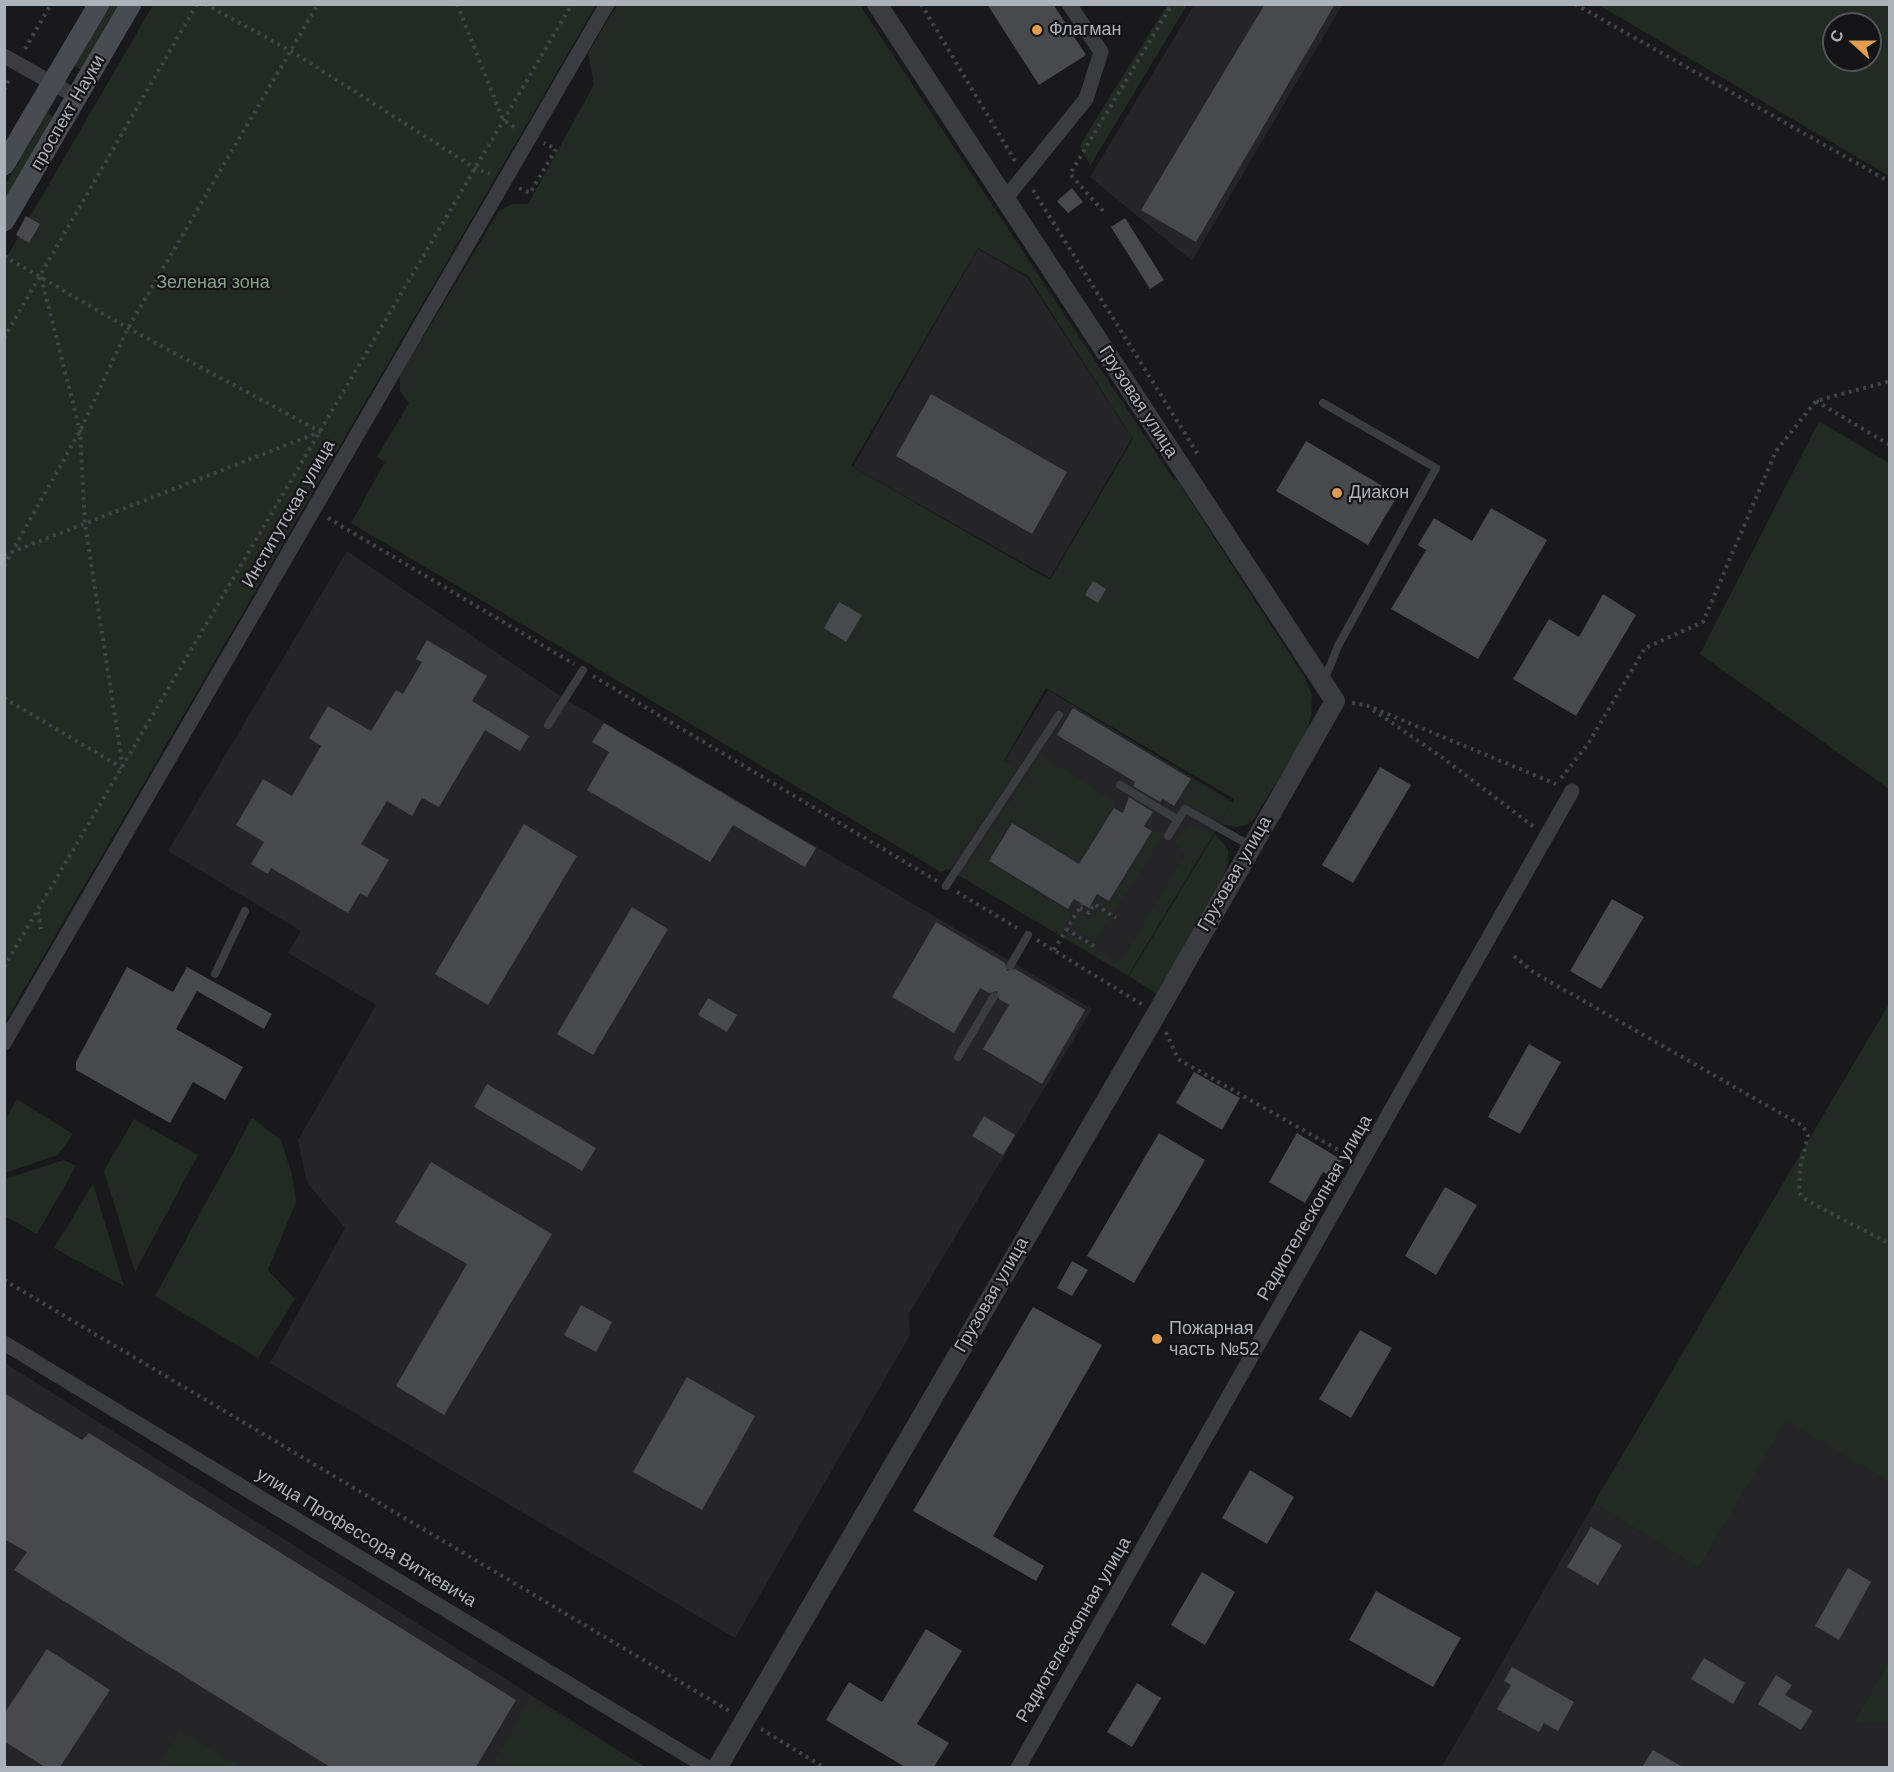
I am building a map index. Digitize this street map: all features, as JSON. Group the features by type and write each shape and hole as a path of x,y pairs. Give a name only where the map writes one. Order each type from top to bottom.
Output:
{"main road":[{"name":"проспект Науки","path":"4,165 99,4"},
{"name":"проспект Науки","path":"4,221 131,4"}],"street":[{"name":"Институтская улица","path":"4,1043 607,4"},
{"name":"Грузовая улица","path":"717,1767 1157,1013 1335,701 877,4"},
{"path":"1005,199 1086,99 1101,52 1069,4"},
{"path":"11,59 77,97"},
{"name":"Радиотелескопная улица","path":"1018,1767 1572,792"},
{"name":"улица Профессора Виткевича","path":"4,1343 708,1767"}],"lane":[{"path":"1323,403 1436,468 1338,646 1323,682"},
{"path":"548,725 583,670"},
{"path":"946,886 1046,742 1059,715"},
{"path":"1120,785 1178,820"},
{"path":"1168,836 1185,809 1251,846"},
{"path":"215,974 246,910"},
{"path":"1011,966 1028,935"},
{"path":"958,1058 994,996"}],"path":[{"path":"4,90 11,59 51,4"},
{"path":"4,338 197,4"},
{"path":"205,4 291,51 475,168 530,193 556,149 503,120 457,4"},
{"path":"4,566 14,552 80,431 128,328 318,4"},
{"path":"4,967 572,4"},
{"path":"921,4 1024,176 1203,462"},
{"path":"1104,210 1070,174 1172,4"},
{"path":"1575,4 1890,182"},
{"path":"4,256 128,328 321,432"},
{"path":"41,277 80,431 85,524 123,768"},
{"path":"1335,701 1366,705 1555,785 1588,744 1645,648 1703,622 1776,452 1816,401 1890,381"},
{"path":"1816,401 1890,445"},
{"path":"4,555 321,432"},
{"path":"314,510 1157,1013 1178,1059 1362,1163"},
{"path":"4,698 123,768"},
{"path":"1366,705 1443,758 1547,837"},
{"path":"1054,950 1081,906 1089,913 1093,904 1116,918"},
{"path":"38,911 40,929"},
{"path":"1066,929 1097,948"},
{"path":"1514,956 1533,972 1803,1126 1808,1136 1800,1167 1799,1193 1808,1201 1890,1244"},
{"path":"4,1280 825,1767"}],"shaded area":[{"path":"1194,5 1342,5 1192,261 1090,177"},
{"path":"978,249 1027,277 1132,438 1050,578 853,467"},
{"path":"347,551 565,699 1092,1009 909,1314 910,1335 735,1638 270,1363 345,1228 307,1183 298,1140 376,1005 288,953 301,931 168,851"},
{"path":"1048,690 1233,802 1128,976 941,865"},
{"path":"5,1363 645,1767 5,1767"},
{"path":"1786,1420 1889,1482 1889,1659 1853,1724 1889,1723 1889,1767 1441,1768 1594,1503 1699,1568"}],"green space":[{"path":"109,5 118,5 81,70 74,66"},
{"name":"Зеленая зона","path":"153,5 596,5 5,1022 5,260"},
{"path":"617,5 860,5 1174,480 1177,480 1305,678 1312,696 1311,715 1306,735 1253,820 1237,827 1220,824 1234,799 1046,688 1004,761 1016,769 948,869 941,872 351,523 385,462 377,457 409,403 400,392 400,375 499,211 512,204 528,204 594,85 588,53","holes":["978,248 1028,276 1133,439 1050,580 851,466"]},
{"path":"1167,5 1187,5 1090,166 1080,145"},
{"path":"1599,5 1889,5 1889,176"},
{"path":"47,113 53,117 5,201 5,185"},
{"path":"1819,421 1889,463 1889,789 1700,654"},
{"path":"1041,755 1115,802 1079,862 1011,820 987,862 1072,914 1059,935 961,876"},
{"path":"1192,779 1230,802 1218,822 1179,799"},
{"path":"1191,827 1212,833 1128,975 1065,938 1068,932 1120,964 1185,855 1175,841 1181,832"},
{"path":"1156,829 1164,834 1113,913 1100,905 1103,900 1110,903"},
{"path":"1215,834 1228,850 1228,863 1222,880 1157,994 1129,976"},
{"path":"1096,910 1110,918 1095,942 1071,926 1079,914 1090,920"},
{"path":"1889,1004 1889,1482 1786,1421 1699,1568 1594,1503"},
{"path":"17,1099 73,1134 58,1155 5,1173 5,1120"},
{"path":"252,1118 281,1140 292,1175 296,1202 268,1270 295,1299 258,1358 155,1296"},
{"path":"134,1119 198,1155 135,1272 104,1171"},
{"path":"64,1160 76,1166 37,1234 5,1216 5,1179"},
{"path":"93,1184 124,1286 54,1248"},
{"path":"1889,1659 1889,1723 1853,1724"},
{"path":"530,1699 645,1767 504,1768 494,1762"},
{"path":"180,1731 242,1767 158,1767"}],"building":[{"name":"Флагман","path":"987,4 1053,4 1086,55 1039,85"},
{"path":"1265,4 1335,4 1196,242 1141,210"},
{"path":"1072,188 1083,202 1068,213 1057,201"},
{"path":"26,216 40,224 29,243 16,235"},
{"path":"1125,218 1164,280 1150,289 1111,227"},
{"path":"931,394 1067,472 1032,534 896,456"},
{"name":"Диакон","path":"1306,441 1398,495 1368,545 1276,491"},
{"path":"1491,508 1547,540 1478,659 1391,609 1426,550 1418,545 1434,518 1472,541"},
{"path":"1093,581 1106,589 1098,603 1085,595"},
{"path":"1603,594 1636,615 1576,716 1513,679 1549,619 1579,637"},
{"path":"839,602 862,615 846,642 824,628"},
{"path":"427,640 487,676 472,701 529,736 520,751 485,730 439,807 422,798 412,816 387,801 361,844 389,860 367,897 360,893 348,913 271,868 268,874 251,864 264,842 236,825 263,779 292,796 321,746 309,738 328,706 371,731 396,690 403,694 422,662 416,659"},
{"path":"1073,708 1191,779 1174,806 1163,799 1160,802 1133,786 1135,782 1057,735"},
{"path":"604,723 816,848 805,867 733,825 710,862 587,790 609,752 592,742"},
{"path":"1380,767 1411,785 1353,883 1322,865"},
{"path":"1129,797 1153,812 1144,826 1152,831 1109,901 1097,894 1089,908 1074,899 1068,909 989,861 1012,823 1079,864 1114,808 1123,813"},
{"path":"524,824 577,856 488,1005 435,974"},
{"path":"1612,899 1644,917 1601,989 1570,971"},
{"path":"632,907 668,929 593,1055 557,1034"},
{"path":"936,922 1005,963 1007,971 1015,969 1085,1010 1042,1084 983,1049 1009,1005 999,999 997,991 989,993 980,988 954,1033 892,997"},
{"path":"127,967 173,992 187,967 272,1014 264,1029 197,991 176,1029 243,1067 225,1100 193,1082 170,1123 76,1070 76,1062"},
{"path":"708,998 737,1015 727,1032 698,1015"},
{"path":"1529,1044 1561,1062 1520,1134 1488,1117"},
{"path":"1194,1072 1240,1098 1222,1130 1176,1103"},
{"path":"487,1084 596,1148 582,1171 474,1107"},
{"path":"984,1116 1015,1135 1003,1155 972,1136"},
{"path":"1159,1133 1205,1160 1134,1283 1087,1256"},
{"path":"1297,1133 1342,1160 1332,1178 1323,1172 1305,1203 1269,1182"},
{"path":"431,1162 552,1234 444,1415 396,1386 467,1264 395,1222"},
{"path":"1445,1187 1477,1205 1436,1275 1405,1256"},
{"path":"1072,1261 1088,1270 1072,1296 1057,1288"},
{"path":"581,1305 612,1322 596,1352 564,1335"},
{"path":"1033,1307 1102,1345 993,1536 1044,1566 1036,1581 913,1511"},
{"path":"1360,1330 1392,1348 1351,1418 1319,1399"},
{"path":"687,1377 755,1416 702,1510 633,1472"},
{"path":"4,1393 82,1440 89,1433 516,1700 476,1767 330,1767 14,1570 27,1552 4,1539"},
{"path":"1250,1470 1294,1497 1267,1544 1222,1518"},
{"path":"1591,1527 1622,1545 1598,1585 1567,1567"},
{"path":"1848,1568 1871,1582 1839,1640 1815,1626"},
{"path":"1202,1572 1235,1592 1205,1645 1171,1625"},
{"path":"1376,1591 1461,1638 1433,1687 1349,1640"},
{"path":"926,1629 962,1651 917,1724 949,1743 934,1767 905,1767 826,1720 849,1682 882,1702"},
{"path":"47,1649 110,1690 60,1767 45,1767 4,1741 4,1714"},
{"path":"1704,1658 1745,1683 1733,1704 1691,1679"},
{"path":"1512,1667 1574,1702 1558,1731 1544,1723 1539,1732 1497,1709 1511,1685 1504,1681"},
{"path":"1776,1675 1792,1685 1785,1695 1813,1711 1801,1730 1758,1704"},
{"path":"1137,1683 1161,1698 1132,1747 1107,1732"},
{"path":"1653,1750 1683,1767 1642,1767"}],"place":[{"name":"Флагман","path":"1037,30"},
{"name":"Диакон","path":"1337,493"},
{"name":"Пожарная часть №52","path":"1157,1339"}]}
